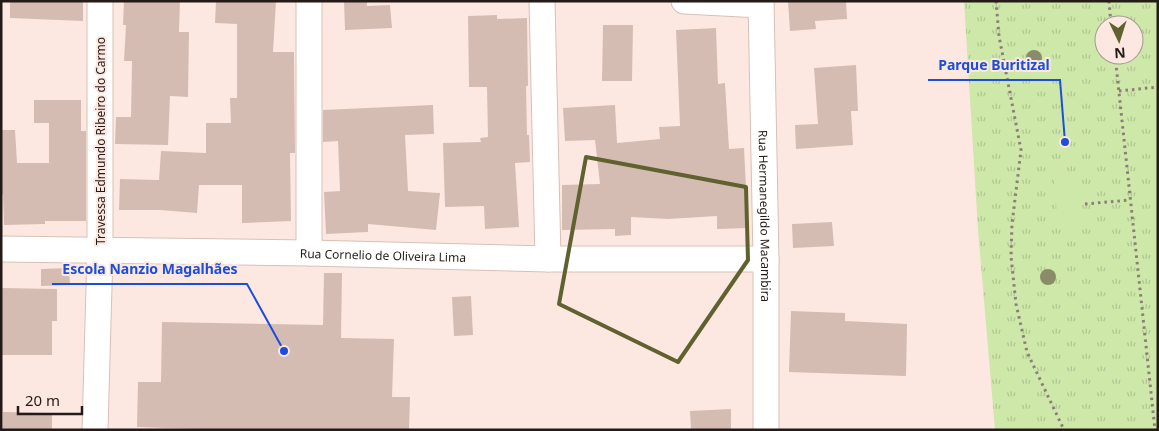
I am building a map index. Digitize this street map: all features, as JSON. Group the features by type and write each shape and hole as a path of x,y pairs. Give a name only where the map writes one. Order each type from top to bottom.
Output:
{"street":[{"name":"Travessa Edmundo Ribeiro do Carmo","path":"95,430 100,250 100,1"},
{"path":"309,1 309,253"},
{"path":"542,1 548,259"},
{"path":"684,1 761,3"},
{"name":"Rua Hermanegildo Macambira","path":"761,3 766,259 766,430"},
{"name":"Rua Cornelio de Oliveira Lima","path":"1,249 309,253 548,259 766,259"}],"path":[{"path":"996,1 999,36 1020,150 1012,224 1011,256 1016,304 1027,352 1064,430"},
{"path":"1109,1 1111,15"},
{"path":"1116,65 1155,430"},
{"path":"1118,91 1158,87"},
{"path":"1085,204 1130,200"},
{"path":"1154,424 1158,418"}],"highlighted area":[{"path":"586,157 746,187 748,260 678,362 559,304"}],"green space":[{"path":"964,1 1158,1 1158,430 995,430 978,230"},
{"path":"1079,176 1084,224 1058,228 1054,179"}],"building":[{"path":"10,1 83,1 83,21 10,18"},
{"path":"124,1 180,1 179,32 189,32 188,97 170,96 168,145 115,144 116,117 131,117 132,61 124,61 126,25 123,25"},
{"path":"216,1 276,1 273,52 294,52 295,153 290,153 291,221 242,223 242,185 199,185 197,213 160,210 119,210 120,179 159,180 161,151 206,153 206,123 231,123 230,98 237,98 237,24 215,23"},
{"path":"344,1 367,1 367,6 390,5 392,28 345,30"},
{"path":"846,1 847,19 815,21 816,29 790,31 788,2"},
{"path":"497,15 497,19 527,18 527,135 529,135 530,162 515,163 519,227 485,229 484,206 445,207 443,143 481,142 480,138 488,137 487,87 469,87 468,16"},
{"path":"603,25 633,25 632,81 602,81"},
{"path":"716,28 718,84 725,83 729,149 744,148 748,228 717,229 717,216 668,219 631,217 631,235 615,236 615,229 562,230 562,185 600,184 595,140 565,141 563,108 615,105 617,143 660,139 659,127 680,126 676,30"},
{"path":"856,65 858,111 851,111 853,145 796,149 795,125 818,124 814,68"},
{"path":"34,100 81,100 81,131 86,131 86,221 45,221 45,224 4,225 3,194 1,194 1,130 15,130 17,163 49,163 49,123 34,123"},
{"path":"433,105 434,134 405,135 408,191 440,193 436,230 368,224 368,232 326,234 324,192 340,191 338,141 323,142 323,110"},
{"path":"832,222 834,246 793,248 792,224"},
{"path":"69,268 70,285 41,286 41,269"},
{"path":"324,273 342,273 341,338 394,339 392,397 410,397 409,430 226,430 137,427 138,382 161,382 162,322 323,325"},
{"path":"1,288 57,289 57,321 52,321 52,355 1,355"},
{"path":"471,296 473,335 454,336 452,297"},
{"path":"791,311 845,313 845,321 907,324 906,376 789,372"},
{"path":"731,409 731,430 691,430 690,411"},
{"path":"3,412 52,413 52,430 3,430"}],"place":[{"name":"Parque Buritizal","path":"1065,142"},
{"name":"Escola Nanzio Magalhães","path":"284,351"}]}
